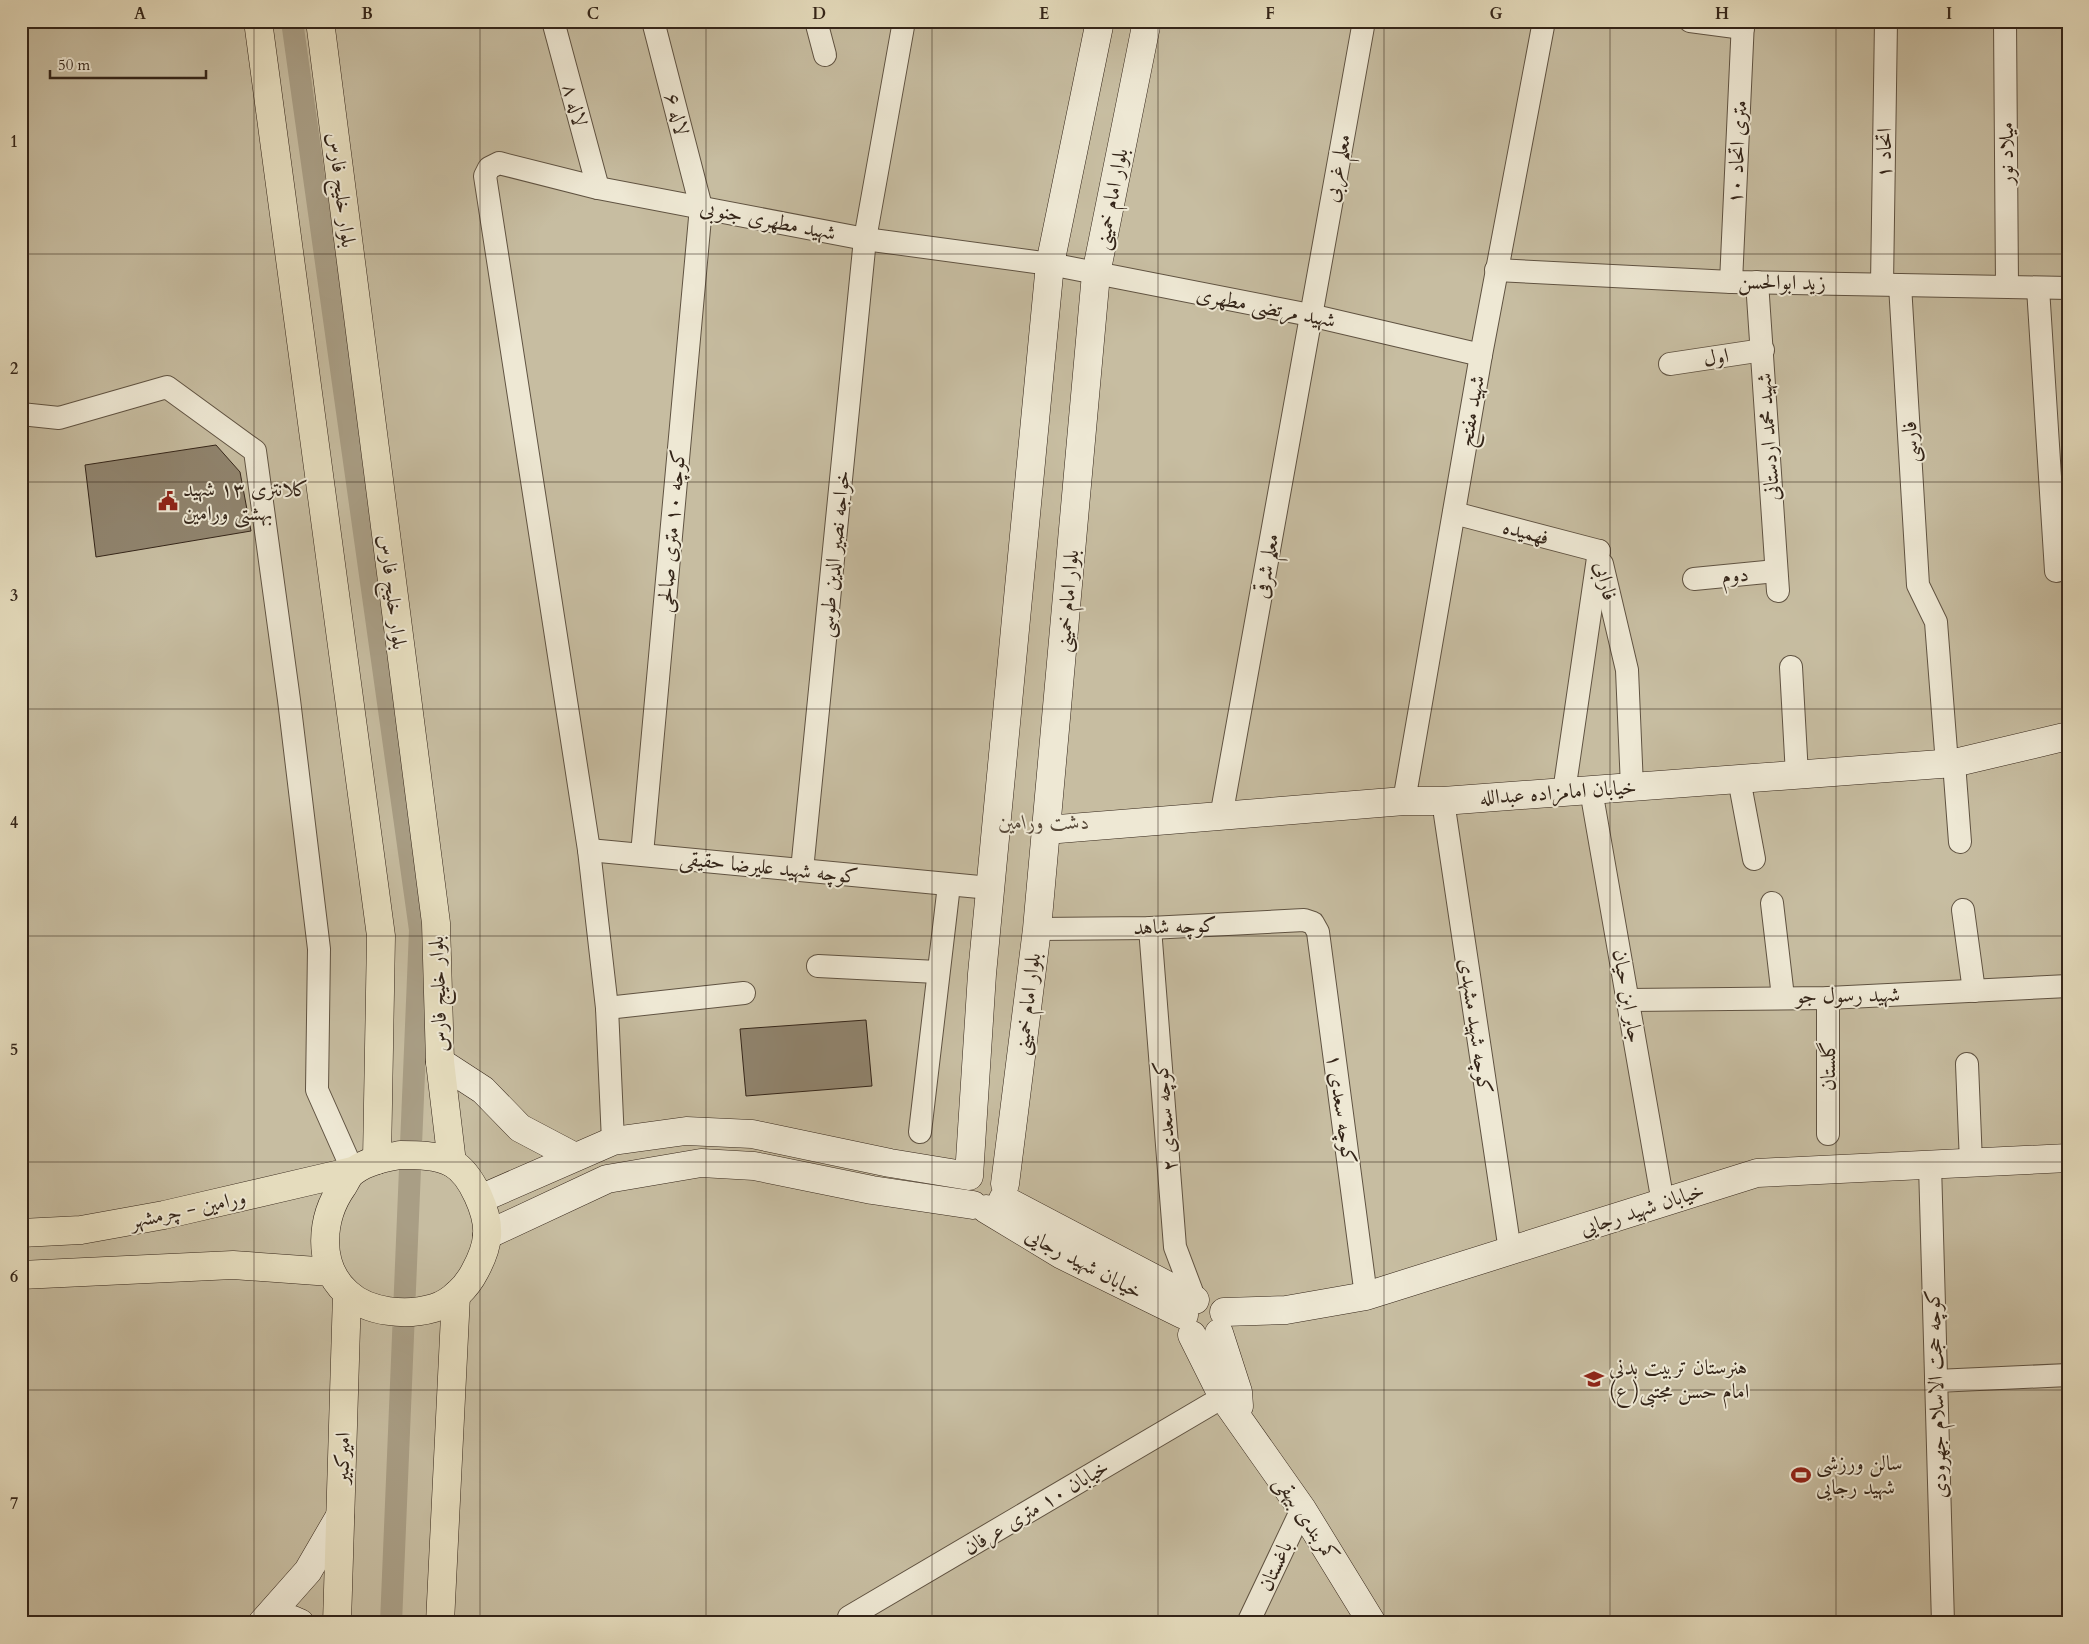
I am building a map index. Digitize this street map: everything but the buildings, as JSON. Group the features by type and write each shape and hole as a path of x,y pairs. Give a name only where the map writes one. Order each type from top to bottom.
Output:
{"main road":[{"path":"258,21 381,936 389,1160"},
{"name":"بلوار خلیج فارس","path":"320,21 436,923 440,1062 452,1163"},
{"name":"بلوار امام خمینی","path":"1100,21 1050,264 982,974 969,1176 965,1188 966,1195 992,1199 1036,929 1096,274 1147,21"},
{"name":"خیابان امامزاده عبدالله","path":"1046,830 1404,801 1443,801 1951,764 2068,736"},
{"path":"440,1062 483,1090 520,1128 575,1158"},
{"path":"480,1199 613,1141 686,1131 752,1134 890,1163 969,1176 980,1169 986,1168 998,1173 992,1199 872,1190 754,1166 701,1164 607,1179 488,1235"},
{"name":"خیابان شهید رجایی","path":"992,1199 1062,1255 1190,1317 1203,1339 1222,1323 1366,1296 1757,1173 2068,1158"},
{"path":"389,1160 452,1163 468,1179 480,1199 488,1235 483,1258 471,1279 456,1296 435,1308 402,1311 368,1306 347,1294 331,1272 326,1249 325,1231 328,1214 337,1194 389,1160"},
{"name":"ورامین - چرمشهر","path":"21,1233 81,1230 164,1216 389,1160"},
{"path":"21,1275 232,1265 331,1272"},
{"name":"امیرکبیر","path":"336,1623 347,1294"},
{"path":"440,1623 456,1296"},
{"path":"1190,1317 1202,1298 1216,1301 1238,1392 1231,1407"},
{"name":"کمربندی بیهقی","path":"1190,1317 1231,1407 1302,1509 1372,1623"},
{"path":"265,1621 308,1571 340,1516"},
{"path":"265,1621 293,1620 300,1623"}],"street":[{"name":"لاله ۸","path":"553,21 598,188"},
{"name":"لاله ۶","path":"653,21 701,208"},
{"path":"816,21 825,55"},
{"name":"خواجه نصیر الدین طوسی","path":"802,870 865,239 904,21"},
{"name":"معلم غربی","path":"1310,315 1364,21"},
{"name":"شهید مفتح","path":"1404,801 1496,270 1544,21"},
{"path":"1690,21 1743,25"},
{"name":"اتحاد ۱","path":"1886,21 1891,284"},
{"name":"میلاد نور","path":"2005,21 2007,286"},
{"name":"۱۰ متری اتحاد","path":"1731,282 1743,25"},
{"name":"شهید مطهری جنوبی","path":"590,850 485,176 489,168 499,163 598,188 865,239 1050,264"},
{"name":"کوچه ۱۰ متری صالحی","path":"642,854 701,208"},
{"name":"شهید مرتضی مطهری","path":"1050,264 1310,315 1481,355"},
{"name":"زید ابوالحسن","path":"1496,270 1731,282 2068,288"},
{"name":"شهید محمد اردستانی","path":"1757,282 1777,581"},
{"name":"فارسی","path":"1891,284 1918,585 1936,622 1960,842"},
{"path":"2038,288 2056,571"},
{"name":"معلم شرقی","path":"1221,817 1310,315"},
{"name":"اول","path":"1670,364 1762,350"},
{"path":"21,414 59,418 168,387 255,451 290,700 319,949 317,1090 389,1160"},
{"name":"فهمیده","path":"1454,513 1599,551"},
{"name":"فارابی","path":"1599,551 1627,670 1632,787"},
{"name":"فارابی","path":"1577,791 1599,551"},
{"name":"دوم","path":"1694,579 1777,581"},
{"path":"1791,667 1797,775"},
{"path":"1739,779 1754,859"},
{"name":"جابر ابن حیان","path":"1577,791 1629,1000 1663,1203"},
{"name":"کوچه شهید مشهدی","path":"1443,801 1510,1251"},
{"path":"590,850 607,1008 613,1141"},
{"name":"کوچه شهید علیرضا حقیقی","path":"590,850 990,888"},
{"path":"920,1132 937,972 949,885"},
{"path":"1772,903 1782,997"},
{"path":"1963,910 1974,991"},
{"name":"کوچه شاهد","path":"1036,929 1150,928 1304,920 1313,923"},
{"name":"کوچه سعدی ۱","path":"1313,923 1318,932 1366,1296"},
{"name":"کوچه سعدی ۲","path":"1150,928 1176,1247 1190,1317"},
{"path":"818,966 937,972"},
{"name":"شهید رسول جو","path":"1629,1000 1828,998 2068,986"},
{"path":"607,1008 744,993"},
{"name":"گلستان","path":"1828,998 1828,1134"},
{"path":"1967,1064 1971,1163"},
{"name":"کوچه حجت الاسلام جهرودی","path":"1930,1165 1943,1623"},
{"path":"1936,1381 2068,1376"},
{"name":"خیابان ۱۰ متری عرفان","path":"849,1617 1231,1407"},
{"name":"باغستان","path":"1248,1623 1302,1509"}],"green space":[{"name":"دشت ورامین","path":"21,21 2068,21 2068,1623 21,1623"}],"waterway":[{"path":"292,21 420,930 391,1623"}],"place":[{"name":"کلانتری ۱۳ شهید بهشتی ورامین","path":"168,501"},
{"name":"هنرستان تربیت بدنی امام حسن مجتبی( ع)","path":"1594,1379"},
{"name":"سالن ورزشی شهید رجایی","path":"1801,1475"}]}
